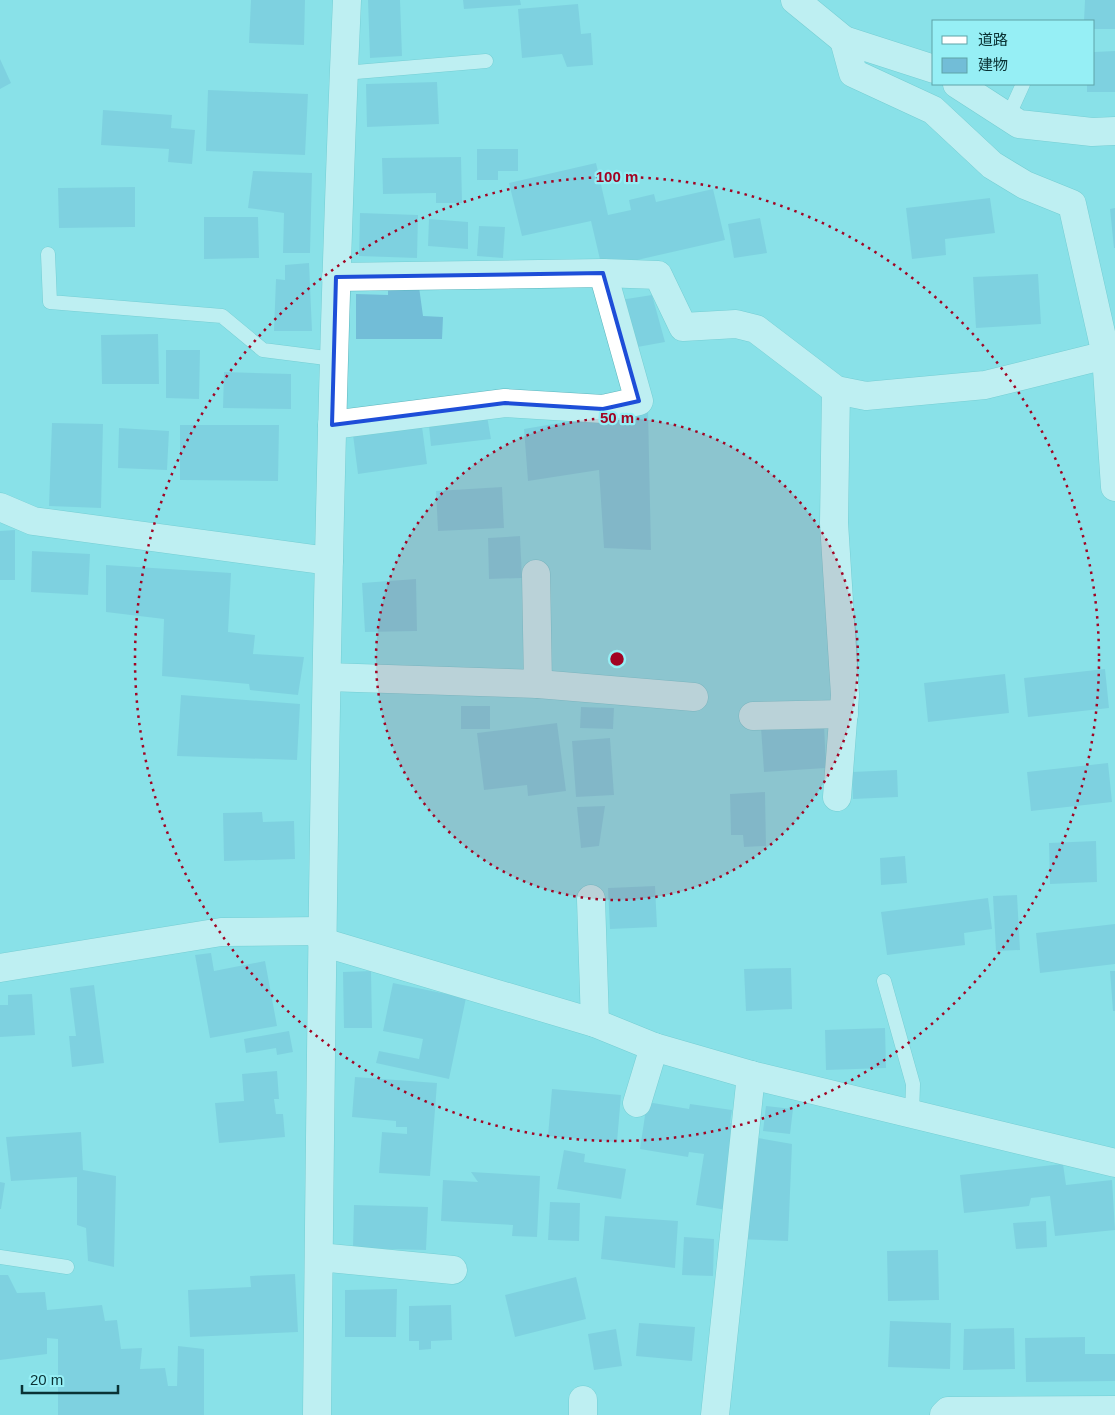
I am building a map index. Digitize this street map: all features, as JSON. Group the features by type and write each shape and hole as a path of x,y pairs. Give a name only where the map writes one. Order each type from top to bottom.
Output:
{"street":[{"path":"317,1415 322,937 329,561 336,277 347,0"},
{"path":"796,0 844,40 932,68"},
{"path":"844,40 853,73 933,110 992,165 1025,185 1072,204 1106,355 1115,487"},
{"path":"959,85 1019,124 1092,132 1115,131"},
{"path":"336,277 603,273 658,275 683,327 736,324 756,329 836,390 866,396 986,385 1106,355"},
{"path":"332,425 505,403 603,409 639,401 603,273"},
{"path":"836,390 834,523 845,695 837,797"},
{"path":"0,508 32,521 329,561"},
{"path":"536,574 538,684"},
{"path":"327,677 538,684 694,697"},
{"path":"753,716 844,714"},
{"path":"591,899 595,1023"},
{"path":"0,968 221,932 322,937 595,1023 654,1047 751,1075 1115,1163"},
{"path":"637,1103 654,1047"},
{"path":"715,1415 751,1075"},
{"path":"318,1257 453,1270"},
{"path":"944,1415 948,1411 1115,1410"}],"lane":[{"path":"344,73 486,62"},
{"path":"1008,117 1023,85"},
{"path":"48,254 50,302 222,316 264,350 334,359"},
{"path":"884,980 913,1084 912,1115"},
{"path":"0,1257 68,1267"}],"highlighted area":[{"path":"603,273 639,401 603,409 505,403 332,425 336,277"}],"building":[{"path":"251,0 305,0 304,45 249,43"},
{"path":"368,0 400,0 402,56 370,58"},
{"path":"463,0 520,0 521,5 464,9"},
{"path":"1085,0 1115,0 1115,29 1095,29 1095,20 1084,20"},
{"path":"578,4 581,34 591,33 593,65 567,67 562,54 522,58 518,9"},
{"path":"1115,51 1115,92 1087,92 1087,85 1095,85 1095,52"},
{"path":"0,59 11,83 0,89"},
{"path":"437,82 439,124 367,127 366,84"},
{"path":"208,90 308,94 305,155 206,151"},
{"path":"103,110 172,115 171,128 195,130 192,164 168,162 169,149 101,145"},
{"path":"477,149 518,149 518,171 498,171 498,180 477,180"},
{"path":"461,157 462,203 436,203 436,193 383,194 382,158"},
{"path":"596,163 608,215 631,210 629,200 654,194 656,202 713,189 725,240 602,268 591,221 522,236 509,183"},
{"path":"253,171 312,173 310,253 283,253 284,213 248,208"},
{"path":"135,187 135,227 59,228 58,188"},
{"path":"990,198 995,233 945,239 946,255 912,259 906,208"},
{"path":"1115,208 1115,248 1114,248 1110,209"},
{"path":"360,213 418,215 417,258 359,256"},
{"path":"204,217 258,217 259,258 204,259"},
{"path":"760,218 767,253 734,258 728,224"},
{"path":"429,219 468,222 468,249 428,246"},
{"path":"479,226 505,227 503,258 477,256"},
{"path":"309,263 312,331 274,331 276,279 285,280 285,265"},
{"path":"1038,274 1041,324 976,328 973,277"},
{"path":"388,287 419,287 423,316 443,317 442,339 356,339 356,294 388,295"},
{"path":"652,295 665,342 632,348 620,300"},
{"path":"158,334 159,384 102,384 101,335"},
{"path":"166,350 200,350 199,399 166,398"},
{"path":"224,372 291,374 291,409 223,408"},
{"path":"648,408 651,550 604,548 599,470 528,481 524,429"},
{"path":"486,410 491,439 431,446 428,416"},
{"path":"421,419 427,464 358,474 352,427"},
{"path":"52,423 103,424 101,508 49,506"},
{"path":"180,425 279,425 278,481 180,480"},
{"path":"119,428 169,431 167,470 118,468"},
{"path":"502,487 504,528 438,531 436,491"},
{"path":"15,530 15,580 0,580 0,531"},
{"path":"520,536 522,578 489,579 488,538"},
{"path":"32,551 90,554 88,595 31,592"},
{"path":"106,565 231,573 228,632 255,635 253,654 304,657 298,695 250,690 249,684 162,676 164,619 106,612"},
{"path":"416,579 417,631 365,632 362,583"},
{"path":"1105,669 1109,708 1028,717 1024,678"},
{"path":"1005,674 1009,713 928,722 924,683"},
{"path":"181,695 300,704 297,760 177,756"},
{"path":"461,706 490,706 490,729 461,729"},
{"path":"581,707 614,708 613,729 580,728"},
{"path":"557,723 566,791 528,796 527,785 484,790 477,733"},
{"path":"824,724 826,768 764,772 761,728"},
{"path":"610,738 614,795 576,797 572,741"},
{"path":"1108,763 1112,802 1031,811 1027,772"},
{"path":"897,770 898,797 853,799 852,772"},
{"path":"765,792 766,846 744,847 743,835 731,835 730,794"},
{"path":"605,806 599,846 581,848 577,807"},
{"path":"262,812 263,822 294,821 295,859 224,861 223,813"},
{"path":"1096,841 1097,882 1050,884 1049,843"},
{"path":"905,856 907,883 881,885 880,858"},
{"path":"655,886 657,927 610,929 608,888"},
{"path":"1017,895 1020,950 996,951 993,896"},
{"path":"988,898 992,929 964,933 965,945 887,955 881,912"},
{"path":"1115,924 1115,964 1040,973 1036,933"},
{"path":"211,953 214,971 265,961 277,1026 210,1038 195,955"},
{"path":"791,968 792,1009 746,1011 744,969"},
{"path":"371,971 372,1028 344,1028 343,972"},
{"path":"1110,971 1115,971 1115,1011 1113,1011"},
{"path":"393,983 466,998 449,1079 376,1063 379,1051 419,1059 423,1039 383,1031"},
{"path":"94,985 104,1063 72,1067 69,1036 76,1036 70,988"},
{"path":"32,994 35,1035 0,1037 0,1005 8,1005 8,995"},
{"path":"885,1028 886,1068 826,1070 825,1030"},
{"path":"289,1031 293,1052 277,1055 276,1048 246,1053 244,1039"},
{"path":"277,1071 279,1099 274,1099 276,1114 283,1114 285,1137 219,1143 215,1103 244,1101 242,1074"},
{"path":"355,1077 437,1083 430,1176 379,1173 382,1132 407,1134 407,1127 396,1127 396,1121 352,1117"},
{"path":"552,1089 621,1095 617,1142 548,1136"},
{"path":"647,1102 689,1109 690,1104 732,1110 730,1123 741,1125 727,1210 696,1205 704,1154 689,1152 688,1157 640,1149"},
{"path":"766,1106 793,1109 790,1134 763,1131"},
{"path":"81,1132 83,1170 116,1176 114,1267 88,1261 86,1228 77,1225 77,1177 11,1181 6,1137"},
{"path":"752,1137 792,1144 788,1241 737,1239"},
{"path":"564,1150 585,1154 584,1162 626,1169 621,1199 557,1189"},
{"path":"1063,1164 1066,1185 1112,1180 1115,1230 1055,1236 1050,1196 1031,1198 1029,1206 964,1213 960,1175"},
{"path":"471,1172 540,1176 537,1237 512,1236 513,1225 441,1221 443,1180 478,1182"},
{"path":"0,1182 5,1183 1,1209 0,1209"},
{"path":"550,1202 580,1203 579,1241 548,1240"},
{"path":"354,1205 428,1207 426,1250 353,1248"},
{"path":"605,1216 678,1221 675,1268 601,1259"},
{"path":"1046,1221 1047,1247 1016,1249 1013,1223"},
{"path":"684,1237 714,1239 713,1276 682,1275"},
{"path":"938,1250 939,1300 888,1301 887,1251"},
{"path":"295,1274 298,1332 190,1337 188,1290 251,1287 250,1276"},
{"path":"0,1275 8,1275 17,1293 45,1292 47,1310 102,1305 105,1321 117,1320 121,1349 142,1348 140,1369 165,1368 168,1386 177,1386 178,1346 204,1349 204,1415 58,1415 58,1339 47,1338 47,1354 0,1360"},
{"path":"576,1277 586,1319 515,1337 505,1295"},
{"path":"397,1289 396,1337 345,1337 345,1290"},
{"path":"451,1305 452,1340 431,1341 431,1349 419,1350 419,1341 409,1341 409,1306"},
{"path":"890,1321 951,1323 950,1369 888,1367"},
{"path":"639,1323 695,1327 692,1361 636,1356"},
{"path":"1014,1328 1015,1369 963,1370 964,1329"},
{"path":"616,1329 622,1366 594,1370 588,1334"},
{"path":"1085,1337 1085,1354 1115,1354 1115,1381 1026,1382 1025,1338"}]}
